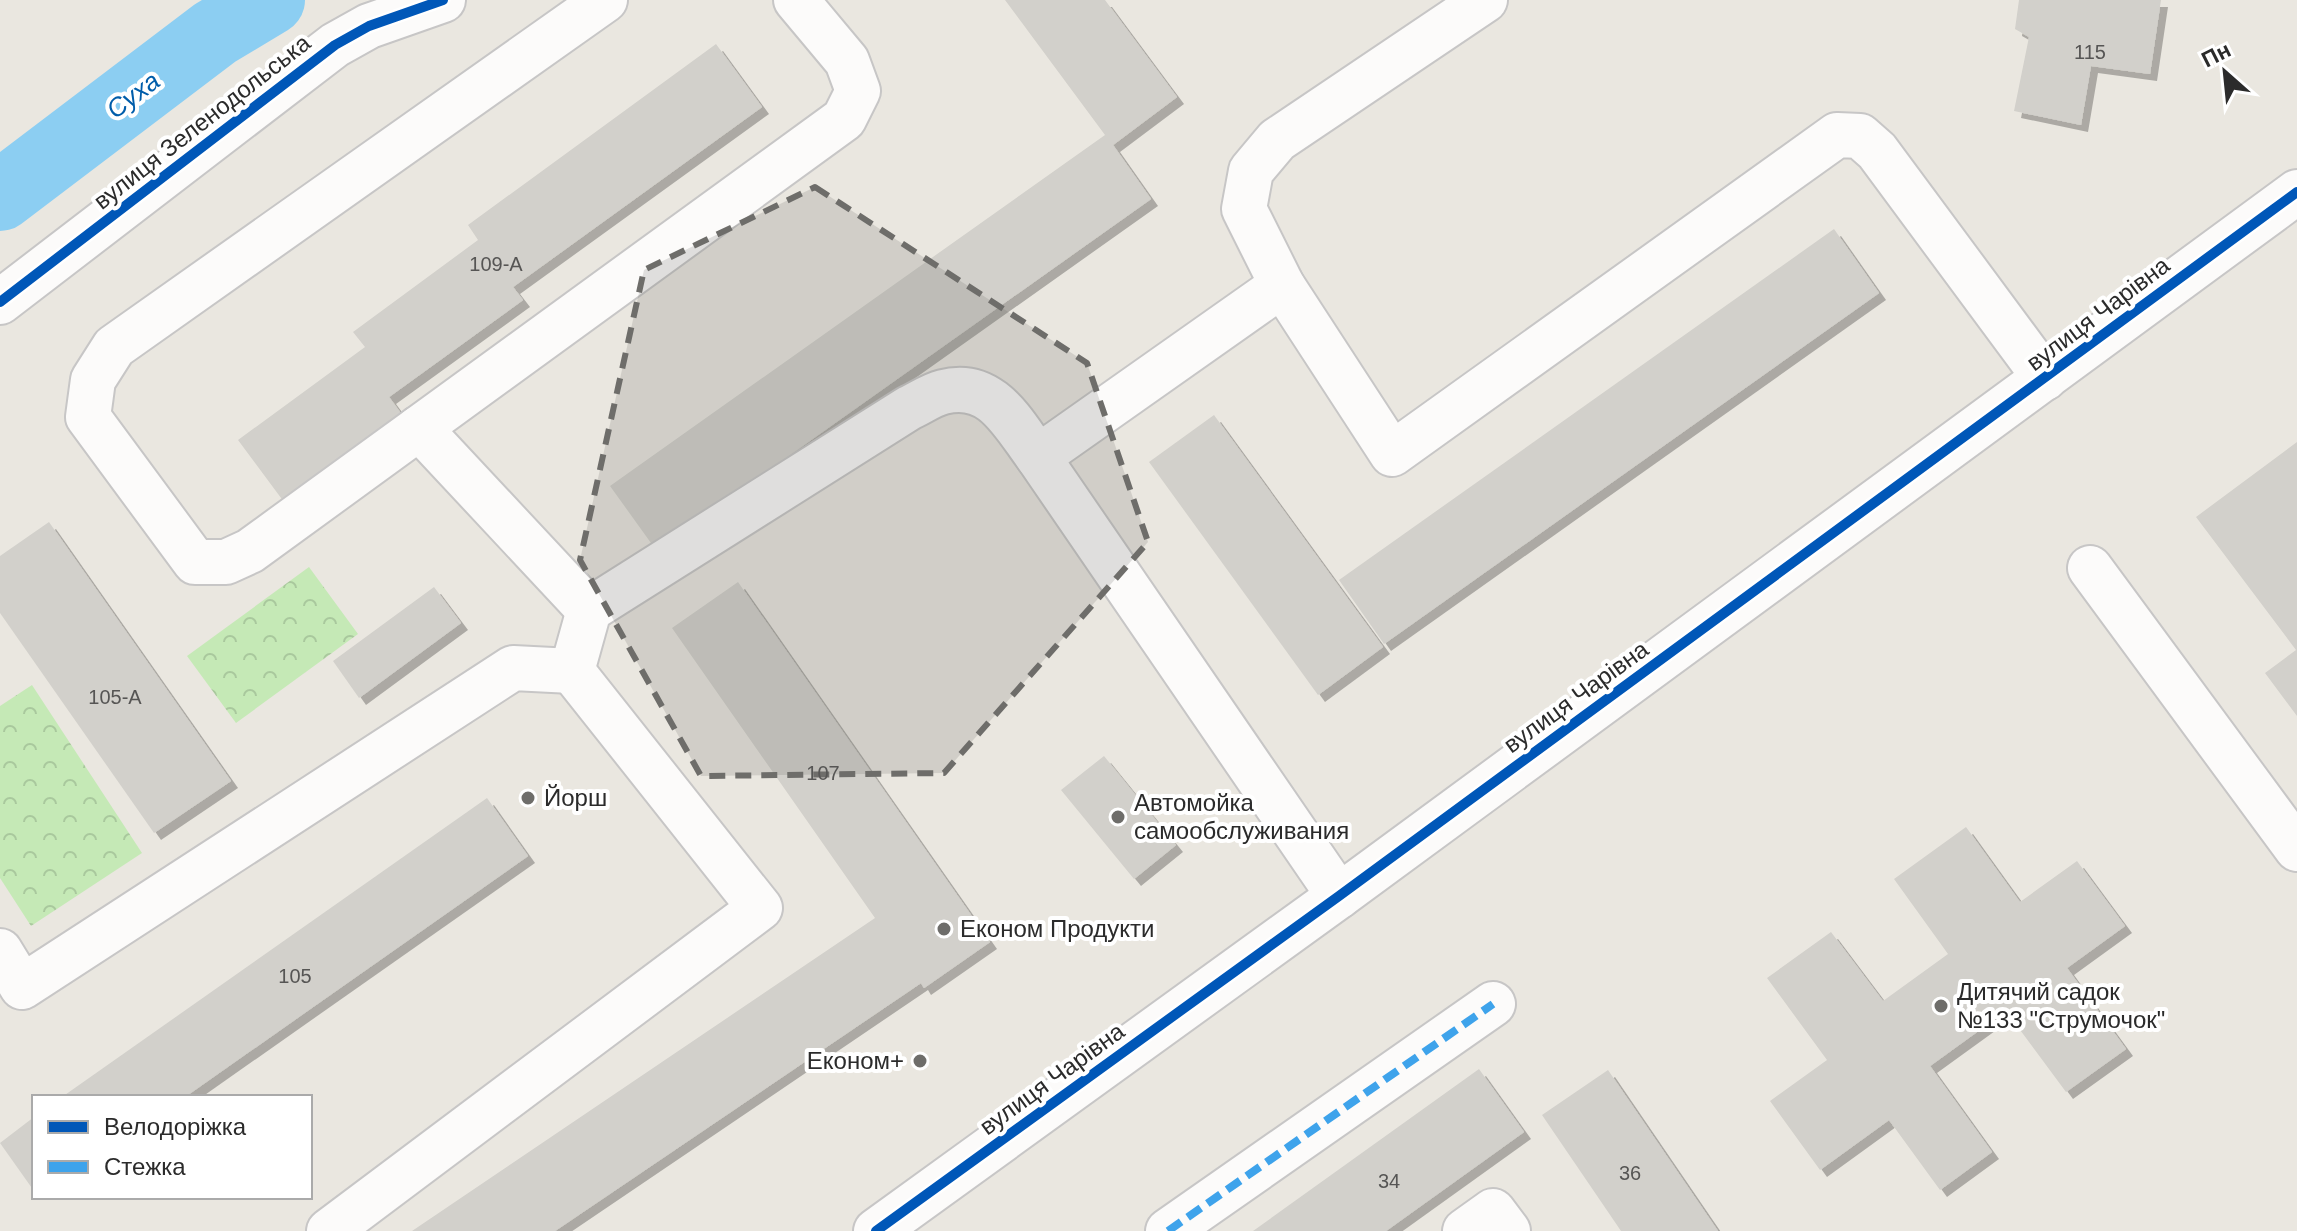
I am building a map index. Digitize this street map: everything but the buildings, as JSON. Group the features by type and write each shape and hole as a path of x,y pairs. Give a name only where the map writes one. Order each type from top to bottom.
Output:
{"street":[{"name":"вулиця Зеленодольська","path":"0,302 335,45 369,26 443,0"},
{"path":"605,0 114,347 93,380 88,417 195,562 226,562 250,551 844,119 858,91 847,61 796,0"},
{"path":"1485,0 1277,140 1251,171 1244,209 1282,285 1392,454 1837,135 1860,136 1877,151 2045,378"},
{"name":"вулиця Чарівна","path":"876,1231 1339,896 2297,192"},
{"path":"1038,457 1282,285"},
{"path":"572,671 589,610 909,408 942,392 969,389 997,403 1038,457 1339,896"},
{"path":"419,428 589,610"},
{"path":"2090,568 2297,849"},
{"path":"0,951 22,987 513,668 572,671 760,908 329,1231"},
{"path":"1168,1231 1493,1004"},
{"path":"1465,1231 1493,1211 1508,1231"}],"highlighted area":[{"path":"815,187 1087,363 1148,542 944,773 701,776 580,560 644,270"}],"green space":[{"path":"309,567 358,634 236,723 187,656"},
{"path":"32,685 142,853 31,926 0,878 0,706"}],"waterway":[{"name":"Суха","path":"0,196 215,33 270,0"}],"marked path":[{"path":"1168,1231 1493,1004"}],"cycle path":[{"path":"0,302 335,45 369,26 443,0"},
{"path":"876,1231 1339,896 2297,192"}],"place":[{"name":"Йорш","path":"528,798"},
{"name":"Автомойка самообслуживания","path":"1118,817"},
{"name":"Економ Продукти","path":"944,929"},
{"name":"Дитячий садок №133 \"Струмочок\"","path":"1941,1006"},
{"name":"Економ+","path":"920,1061"}]}
